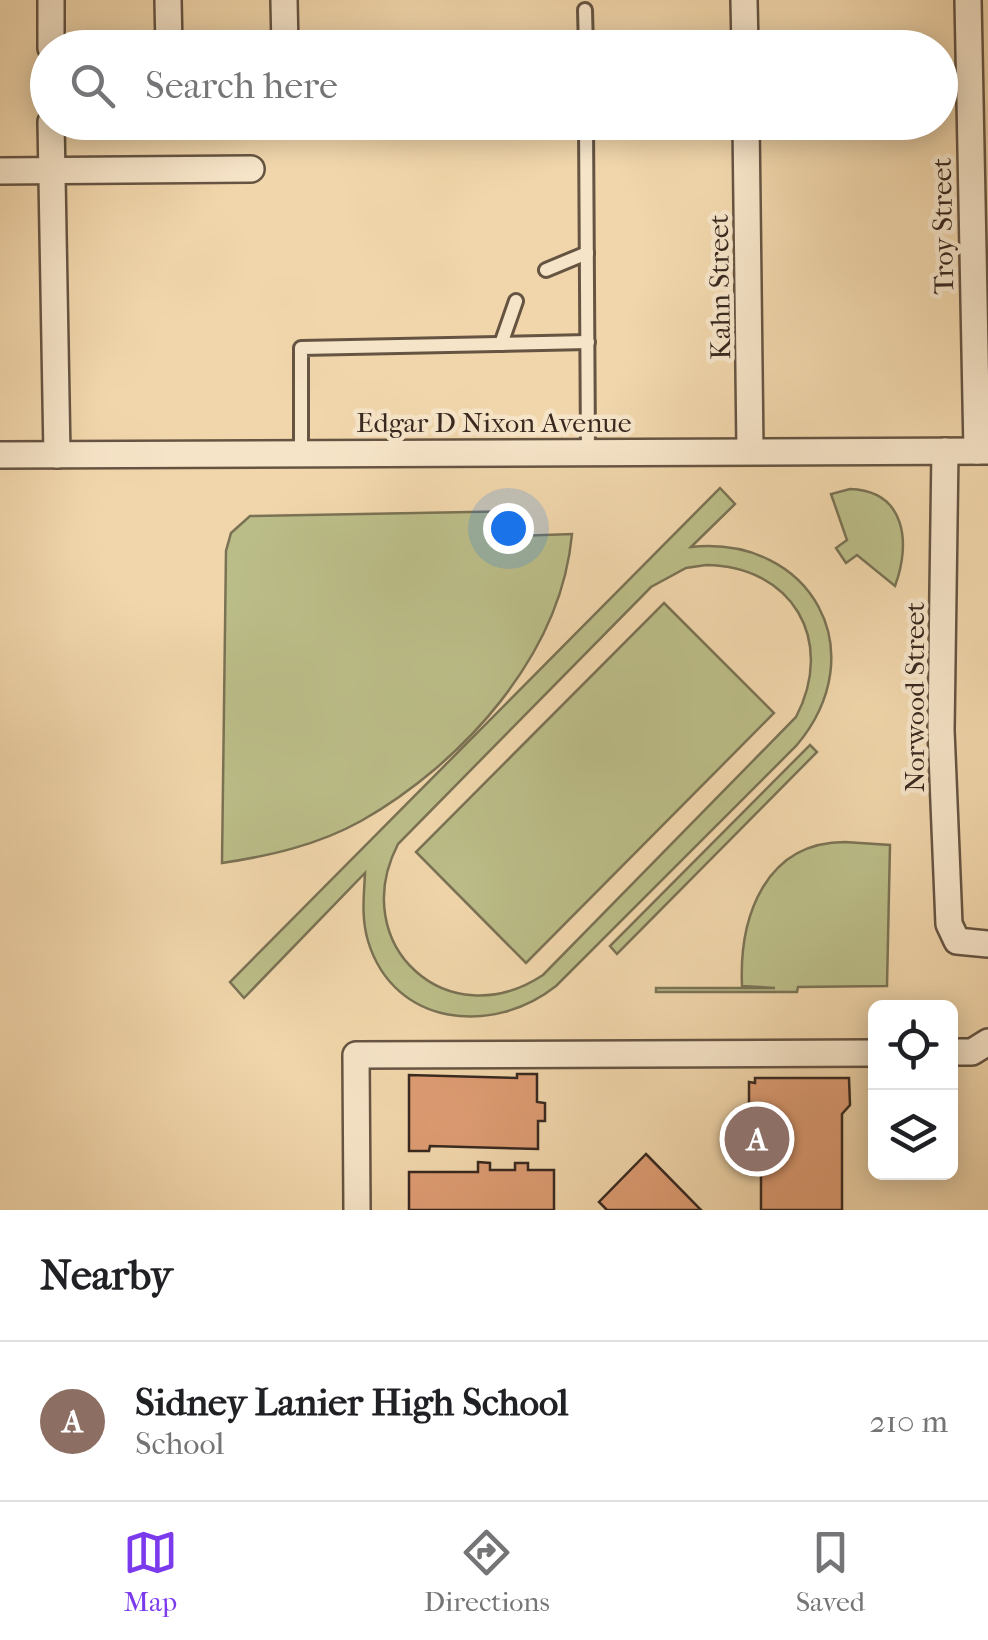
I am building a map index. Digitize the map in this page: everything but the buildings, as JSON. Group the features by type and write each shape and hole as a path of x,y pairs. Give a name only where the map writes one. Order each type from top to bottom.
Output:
{"street":[{"path":"51,0 51,30"},
{"path":"168,0 169,30"},
{"path":"284,0 285,30"},
{"path":"744,0 745,30"},
{"name":"Troy Street","path":"968,0 983,451"},
{"path":"51,140 57,454"},
{"name":"Kahn Street","path":"746,140 750,450"},
{"path":"0,171 251,169"},
{"name":"Norwood Street","path":"946,451 940,730 949,924 957,942 988,944"},
{"name":"Edgar D Nixon Avenue","path":"0,454 983,451"},
{"path":"958,1052 972,1052 988,1042"},
{"path":"357,1210 356,1055 868,1052"}],"lane":[{"path":"586,10 586,30"},
{"path":"586,140 588,452"},
{"path":"546,270 587,254"},
{"path":"501,344 516,301"},
{"path":"301,454 301,348 588,342"}],"green space":[{"path":"720,488 735,504 691,547 733,548 769,560 798,580 818,607 830,639 830,674 819,710 796,746 556,986 531,1002 504,1012 448,1014 422,1006 399,991 381,970 368,941 365,873 244,998 230,982","holes":["706,565 762,578 783,593 798,612 808,635 811,661 807,688 796,717 543,975 507,992 473,995 442,988 415,971 396,946 385,916 385,881 398,844 651,587 686,568"]},
{"path":"850,489 869,492 893,509 903,537 895,586 857,555 846,563 836,548 847,540 831,494"},
{"path":"518,511 517,536 572,534 564,579 549,622 501,701 435,769 361,821 293,848 222,863 226,551 231,533 250,516"},
{"path":"664,603 774,713 526,963 416,852"},
{"path":"810,745 817,752 617,954 610,946"},
{"path":"817,845 890,845 887,986 798,987 797,992 656,992 656,988 775,988 742,986 746,934 762,888 776,869 795,855"}],"place":[{"name":"Sidney Lanier High School","path":"757,1139"}]}
